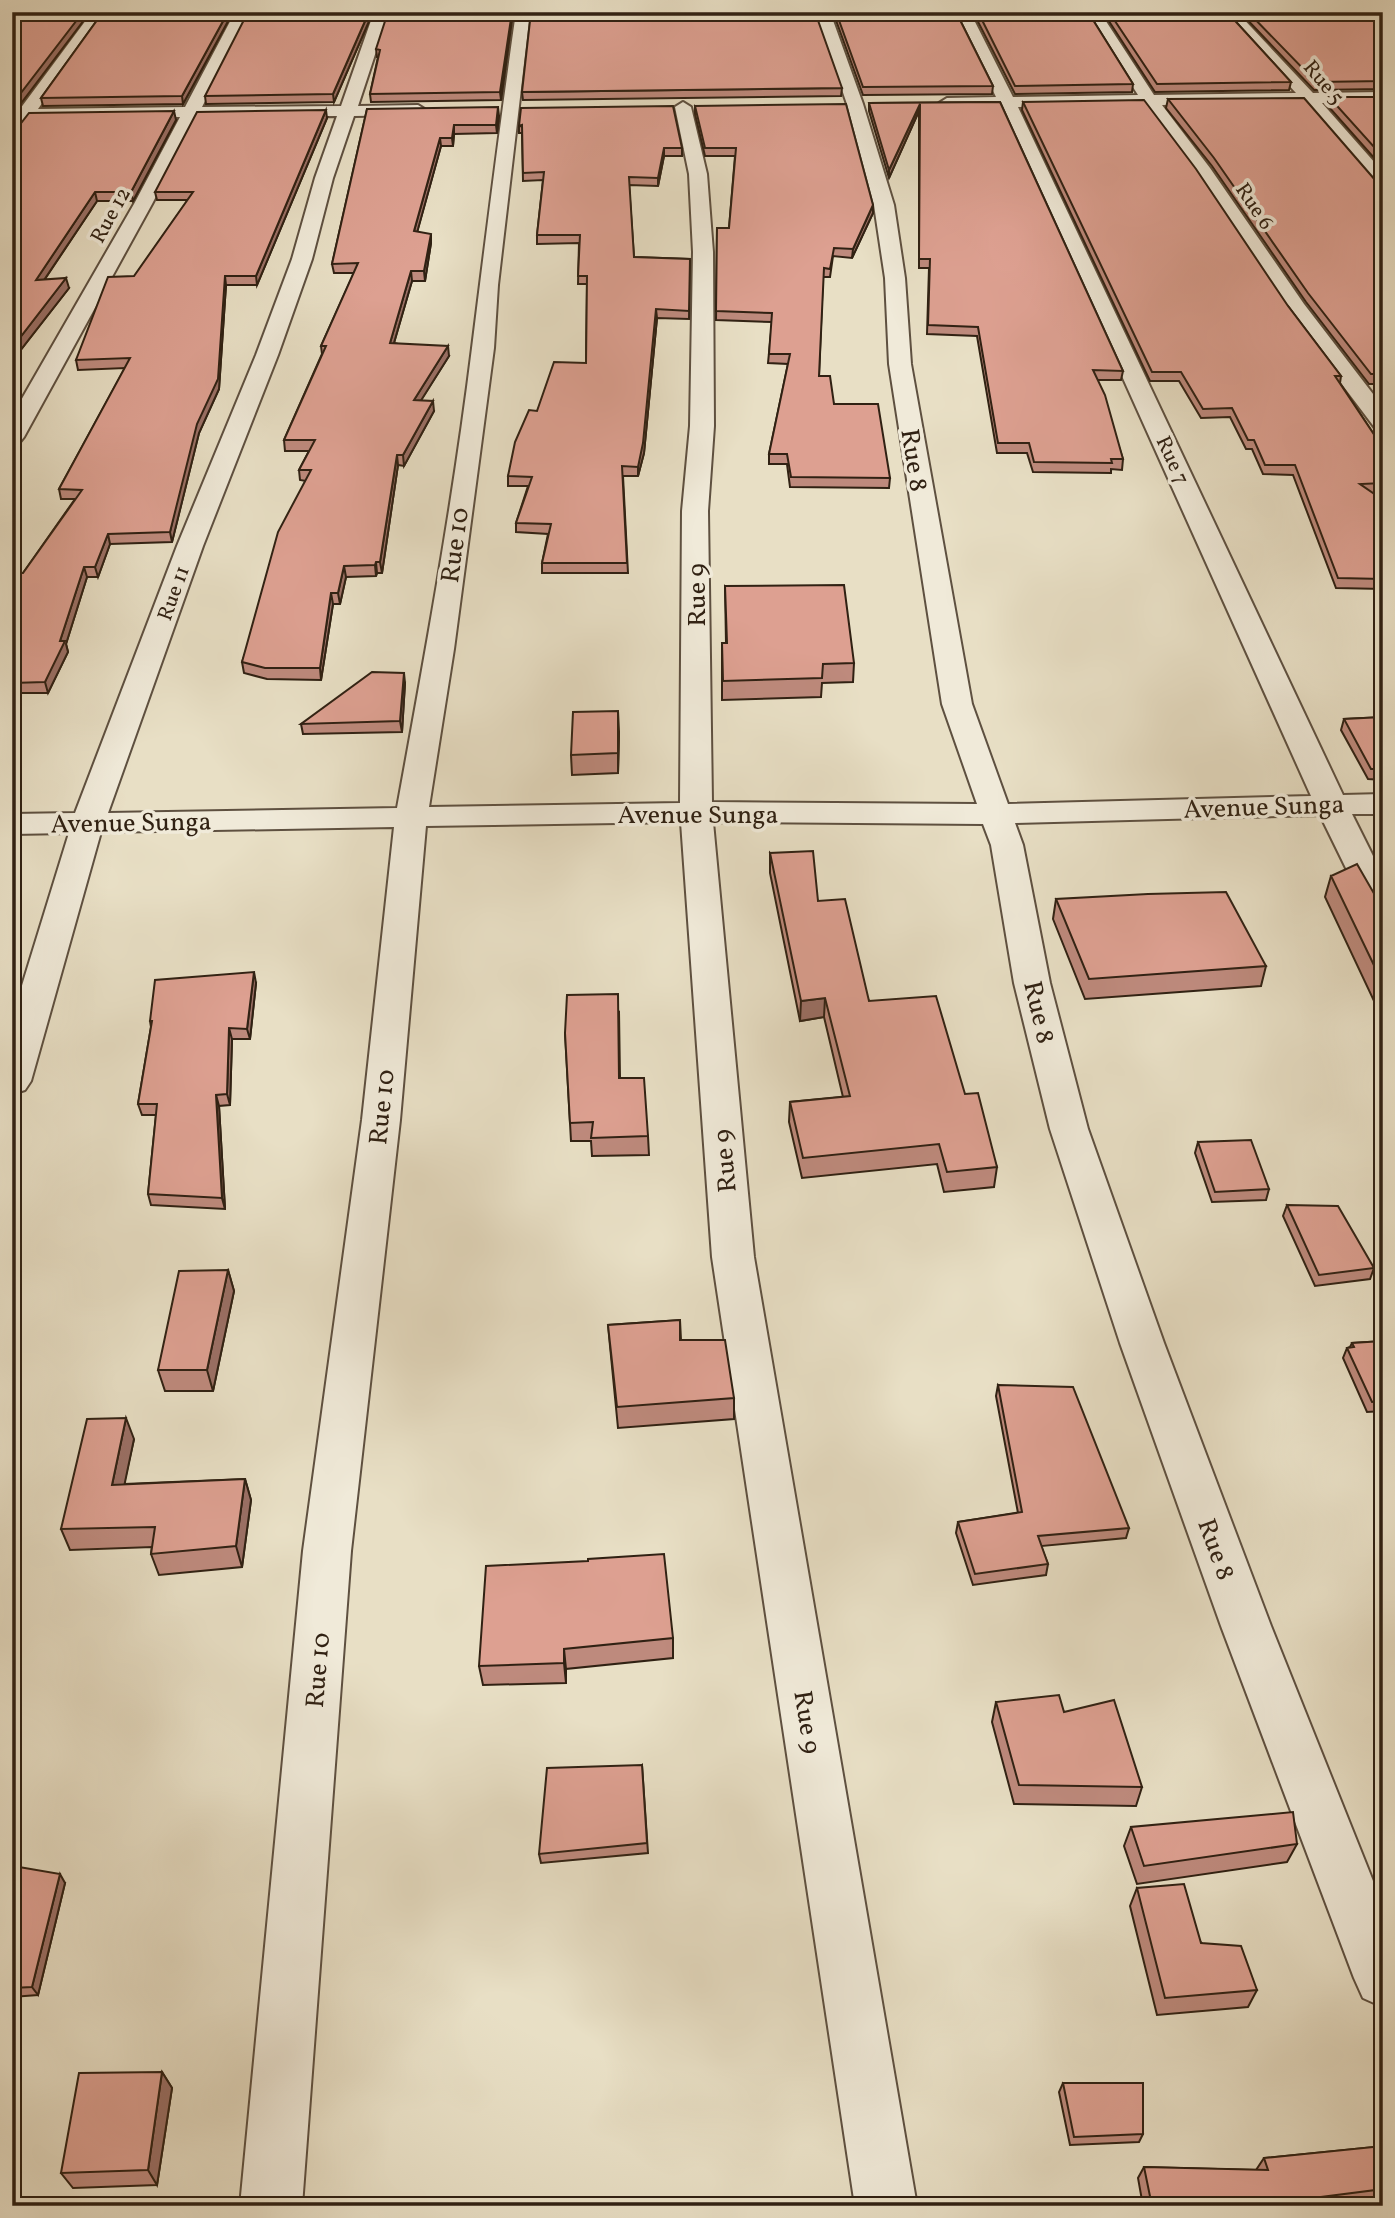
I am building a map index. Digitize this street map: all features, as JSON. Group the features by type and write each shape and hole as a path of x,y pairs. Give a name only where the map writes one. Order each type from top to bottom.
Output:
{"street":[{"path":"12,132 20,114 100,12"},
{"name":"Rue 12","path":"12,437 143,204 243,12"},
{"name":"Rue 11","path":"12,1081 88,822 190,546 281,319 302,259 346,111 382,12"},
{"name":"Rue 10","path":"271,2206 327,1551 381,1120 411,818 440,649 483,348 488,285 523,12"},
{"name":"Rue 8","path":"822,12 856,104 866,148 884,205 895,278 900,364 957,704 997,814 1016,886 1032,983 1069,1129 1142,1343 1245,1626 1383,1978"},
{"name":"Rue 7","path":"962,12 1007,102 1348,841 1383,909"},
{"name":"Rue 6","path":"1092,12 1149,100 1204,172 1296,307 1383,424"},
{"name":"Rue 5","path":"1228,12 1293,80 1383,184"},
{"path":"1369,12 1383,25"},
{"path":"924,103 1383,97"},
{"name":"Rue 9","path":"683,107 698,174 703,252 702,426 695,511 696,812 733,1257 886,2206"},
{"path":"20,114 433,110"},
{"name":"Avenue Sunga","path":"12,824 696,812 997,814 1332,803 1383,804"}],"building":[{"path":"12,12 83,12 17,98 12,99"},
{"path":"103,12 228,12 182,96 41,98"},
{"path":"248,12 369,12 333,94 205,96"},
{"path":"388,12 512,12 500,92 370,94 380,50 376,49"},
{"path":"531,12 815,12 842,88 522,92"},
{"path":"836,12 956,12 993,86 863,87"},
{"path":"978,12 1088,12 1133,84 1015,86"},
{"path":"1109,12 1227,12 1291,82 1157,84"},
{"path":"1248,12 1368,12 1378,22 1383,23 1383,81 1316,82"},
{"path":"1329,97 1383,97 1383,157"},
{"path":"1304,98 1376,181 1383,183 1383,374 1371,374 1308,293 1214,158 1168,99"},
{"path":"1144,100 1196,169 1288,306 1341,376 1335,376 1383,448 1383,483 1360,484 1383,500 1383,579 1338,578 1295,465 1265,465 1254,440 1248,440 1232,408 1203,409 1181,372 1152,372 1023,102"},
{"path":"1000,102 1123,371 1093,370 1105,395 1123,459 1111,459 1112,463 1034,462 1029,443 998,443 978,327 928,325 930,259 919,259 920,104 889,170 869,103"},
{"path":"846,104 873,205 853,249 834,248 830,269 824,268 819,376 830,376 834,404 878,404 890,478 791,477 787,454 769,454 790,354 769,354 772,313 716,311 717,228 729,228 736,148 705,148 695,106"},
{"path":"673,106 682,148 664,148 658,178 629,177 634,257 690,259 689,311 656,309 643,443 638,467 622,466 627,563 542,563 551,524 516,523 532,477 508,476 515,442 529,410 537,411 554,362 586,363 587,276 578,276 580,235 537,235 544,172 523,173 522,125 519,126 521,108"},
{"path":"498,107 496,125 454,125 452,138 440,138 414,231 431,234 424,271 411,271 390,343 448,346 414,400 433,401 403,455 397,455 380,562 375,565 344,566 338,593 331,593 320,668 265,668 242,662 278,532 311,470 299,470 315,440 284,440 326,346 321,346 358,263 332,264 367,109"},
{"path":"326,110 256,276 225,276 218,379 197,424 170,532 108,534 95,567 84,567 60,641 65,641 45,682 12,683 12,573 23,573 82,490 59,489 130,358 76,360 108,277 134,276 193,192 155,192 197,112"},
{"path":"174,111 131,192 95,192 36,280 66,278 12,348 12,128 18,127 29,113"},
{"path":"844,585 854,663 823,664 822,678 723,681 722,643 727,643 725,586"},
{"path":"372,672 404,673 400,721 301,724"},
{"path":"618,711 618,753 571,755 573,712"},
{"path":"1383,717 1383,769 1371,769 1344,719"},
{"path":"813,851 818,901 845,899 869,1001 936,996 965,1094 978,1093 997,1167 947,1172 939,1144 803,1158 790,1102 850,1096 825,998 801,1001 770,853"},
{"path":"1357,864 1376,897 1383,899 1383,984 1331,876"},
{"path":"1226,892 1266,966 1089,979 1056,899 1148,894"},
{"path":"254,972 247,1029 229,1028 227,1094 216,1095 222,1198 148,1194 157,1104 138,1104 152,1021 155,980"},
{"path":"618,994 619,1078 644,1078 648,1136 591,1138 593,1122 570,1123 565,1033 567,995"},
{"path":"1251,1140 1269,1189 1215,1192 1198,1142"},
{"path":"1287,1205 1338,1206 1374,1268 1319,1275"},
{"path":"228,1270 207,1370 158,1370 179,1271"},
{"path":"680,1320 680,1340 725,1340 734,1398 617,1407 608,1325"},
{"path":"1383,1341 1383,1401 1372,1402 1347,1348 1354,1347 1352,1343"},
{"path":"998,1385 1073,1387 1129,1528 1038,1536 1048,1564 975,1574 958,1522 1022,1512"},
{"path":"126,1418 112,1485 245,1479 236,1546 151,1554 155,1527 61,1529 87,1419"},
{"path":"664,1554 673,1638 564,1649 564,1663 479,1666 486,1566"},
{"path":"1059,1695 1064,1712 1114,1700 1142,1787 1019,1785 996,1702"},
{"path":"642,1765 647,1843 539,1854 547,1768"},
{"path":"1293,1812 1297,1844 1144,1866 1131,1827"},
{"path":"19,1867 60,1874 32,1987 12,1988 12,1883"},
{"path":"1184,1884 1201,1943 1241,1946 1257,1990 1165,1998 1137,1888"},
{"path":"162,2072 148,2170 61,2173 79,2073"},
{"path":"1063,2083 1143,2083 1143,2134 1074,2137"},
{"path":"1383,2146 1383,2189 1251,2206 1152,2206 1144,2167 1268,2170 1264,2158"}]}
